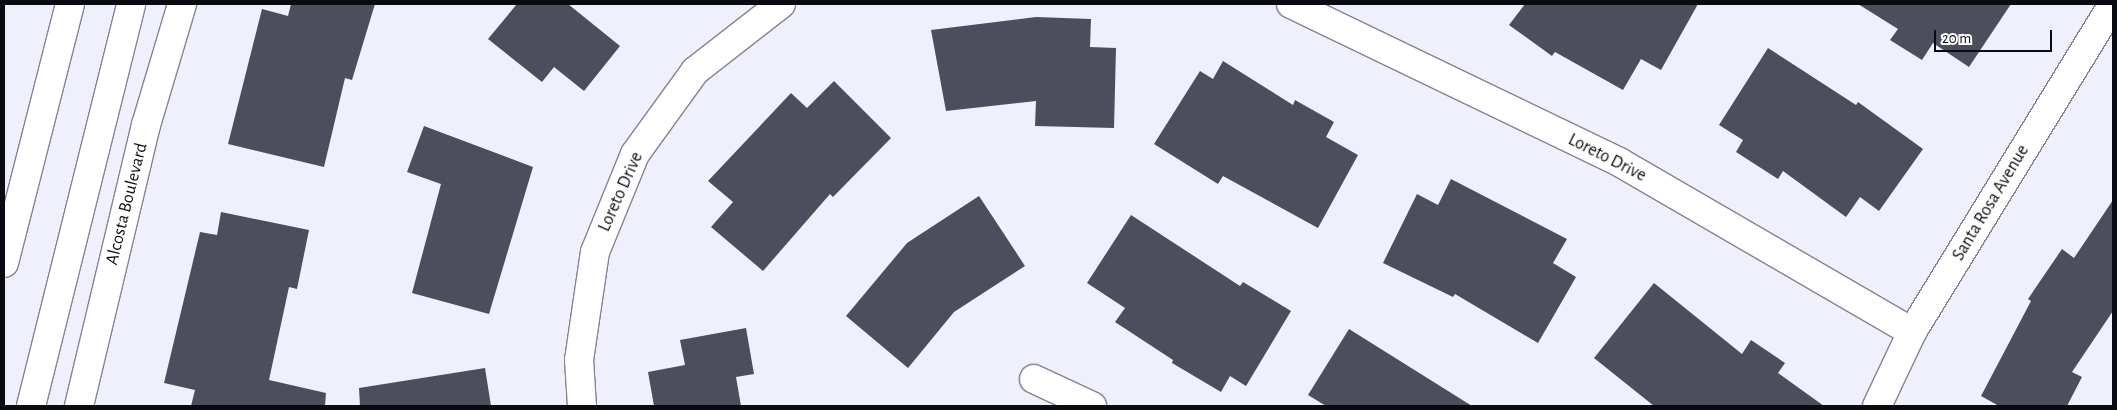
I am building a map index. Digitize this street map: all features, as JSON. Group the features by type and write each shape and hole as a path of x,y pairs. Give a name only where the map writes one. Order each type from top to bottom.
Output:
{"street":[{"path":"4,263 70,4"},
{"path":"31,406 131,4"},
{"name":"Alcosta Boulevard","path":"79,406 146,126 182,4"},
{"name":"Loreto Drive","path":"582,406 579,360 595,252 635,154 695,71 781,4"},
{"name":"Loreto Drive","path":"1291,4 1619,162 1912,332"},
{"name":"Santa Rosa Avenue","path":"1877,406 1912,332 2113,4"},
{"path":"1034,379 1092,406"}],"building":[{"path":"291,4 375,4 352,80 345,78 324,167 228,144 262,9 288,16"},
{"path":"517,4 568,4 620,46 584,91 554,67 542,82 488,39"},
{"path":"1525,4 1698,4 1661,70 1641,59 1623,90 1555,52 1552,56 1509,25"},
{"path":"1858,4 2011,4 1969,67 1933,43 1922,60 1890,40 1898,29"},
{"path":"1036,17 1091,19 1090,47 1116,48 1114,128 1035,126 1036,101 946,111 931,30"},
{"path":"1768,48 1856,105 1858,102 1923,149 1879,211 1860,197 1846,217 1783,171 1778,179 1736,152 1743,140 1719,125"},
{"path":"1223,61 1293,105 1295,100 1334,122 1326,137 1358,155 1318,228 1223,176 1218,184 1154,144 1200,71 1213,79"},
{"path":"834,81 891,138 833,197 830,194 763,271 711,227 733,202 708,181 791,93 807,108"},
{"path":"424,126 533,167 489,314 412,293 441,184 407,172"},
{"path":"1451,179 1567,239 1553,263 1576,277 1538,343 1455,294 1453,297 1383,263 1417,194 1438,205"},
{"path":"979,196 1025,266 954,312 908,368 846,316 907,243"},
{"path":"2113,200 2113,311 2072,372 2082,377 2067,406 1999,406 1981,396 2031,301 2028,299 2062,249 2074,258"},
{"path":"221,212 309,230 297,289 289,287 269,380 326,393 325,406 191,406 195,390 164,383 200,232 217,235"},
{"path":"1131,215 1240,286 1243,282 1291,311 1246,386 1230,376 1221,392 1172,363 1173,360 1115,322 1125,308 1087,283"},
{"path":"1654,283 1742,354 1751,340 1785,363 1778,373 1824,406 1654,406 1594,358"},
{"path":"746,328 754,374 736,377 741,406 654,406 648,372 685,365 680,340"},
{"path":"1349,329 1472,406 1326,406 1308,395"},
{"path":"485,368 491,406 360,406 359,388"}]}
